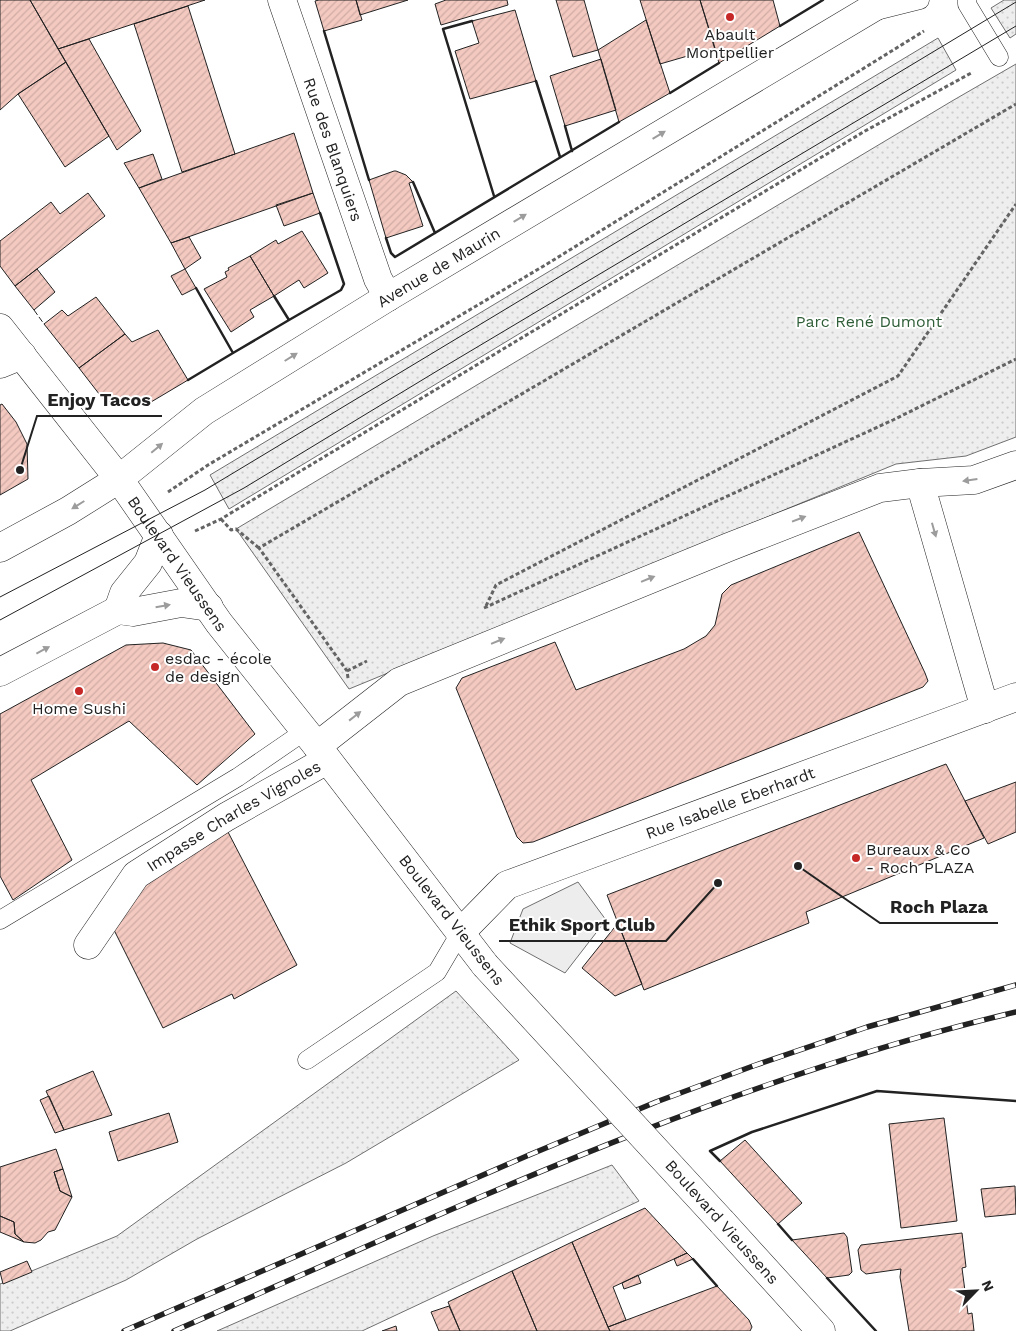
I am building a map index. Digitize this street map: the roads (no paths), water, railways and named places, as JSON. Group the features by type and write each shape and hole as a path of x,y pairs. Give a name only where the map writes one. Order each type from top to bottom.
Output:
{"street":[{"name":"Rue des Blanquiers","path":"282,0 378,279 388,297"},
{"name":"Avenue de Maurin","path":"0,548 68,511 119,479 204,411 388,297 886,0"},
{"name":"Boulevard Vieussens","path":"0,328 11,360 119,479 219,623 485,965 821,1331"},
{"name":"Impasse Charles Vignoles","path":"88,944 136,875 226,817 399,682 728,546 880,488 920,483 974,480 1016,465"},
{"path":"920,483 985,709"},
{"path":"118,610 124,594 162,540"},
{"path":"0,672 118,610 133,612 181,603 209,607"},
{"name":"Rue Isabelle Eberhardt","path":"460,933 507,885 1016,697"}],"lane":[{"path":"861,15 920,0"},
{"path":"963,1 999,57"},
{"path":"0,920 238,777 316,746"},
{"path":"306,1060 437,972 460,933"}],"tram line":[{"path":"0,597 205,490 1016,2"},
{"path":"0,620 244,488 1016,26"}],"railway":[{"path":"124,1331 529,1155 656,1102 867,1027 1016,985"},
{"path":"174,1331 380,1240 588,1152 693,1112 799,1074 907,1041 1016,1012"}],"place":[{"name":"Abault Montpellier","path":"730,17"},
{"name":"Enjoy Tacos","path":"20,470"},
{"name":"esdac - école de design","path":"155,667"},
{"name":"Home Sushi","path":"79,691"},
{"name":"Bureaux & Co - Roch PLAZA","path":"856,858"},
{"name":"Roch Plaza","path":"798,866"},
{"name":"Ethik Sport Club","path":"718,883"}],"park label":[{"name":"Parc René Dumont","path":"869,321"}]}
